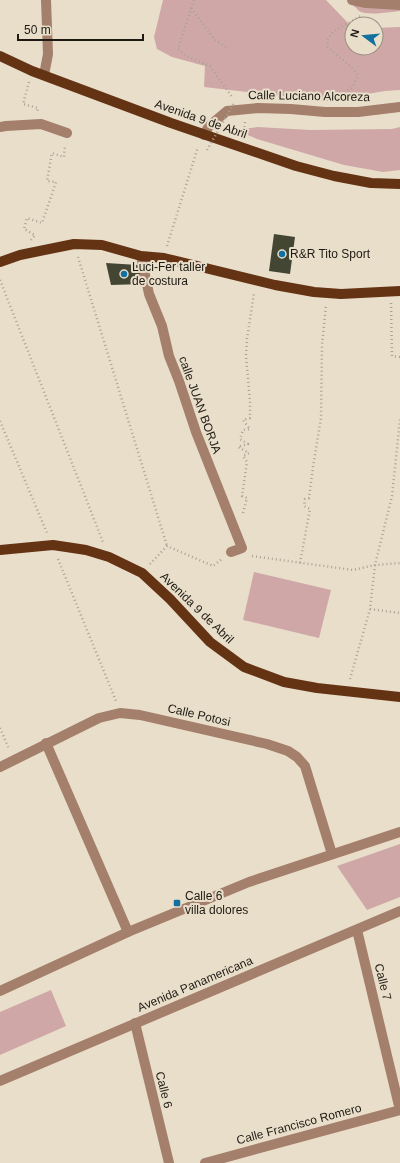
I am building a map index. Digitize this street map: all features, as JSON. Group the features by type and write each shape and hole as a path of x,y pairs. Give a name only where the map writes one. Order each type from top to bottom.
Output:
{"main road":[{"name":"Avenida 9 de Abril","path":"0,56 44,76 204,135 296,166 334,176 371,183 400,184"},
{"path":"0,262 20,255 74,244 102,245 141,256 164,258 256,281 299,289 341,294 395,291"},
{"name":"Avenida 9 de Abril","path":"0,550 53,546 86,550 109,558 142,573 170,599 210,642 244,667 284,682 317,688 400,697"}],"street":[{"path":"44,76 48,54 46,0"},
{"path":"352,0 366,3 400,5"},
{"name":"Calle Luciano Alcoreza","path":"204,135 209,126 227,111 248,108 291,108 315,111 358,112 400,107"},
{"path":"0,127 41,124 67,133"},
{"name":"calle JUAN BORJA","path":"141,256 149,294 162,326 169,356 180,381 196,432 242,548 231,552"},
{"name":"Calle Potosi","path":"0,767 99,718 120,713 140,715 267,744 288,751 305,766 332,854"},
{"path":"46,743 128,932"},
{"path":"0,991 128,932 249,882 400,832"},
{"name":"Avenida Panamericana","path":"0,1081 400,911"},
{"name":"Calle 7","path":"357,930 400,1110"},
{"name":"Calle 6","path":"135,1023 169,1163"},
{"name":"Calle Francisco Romero","path":"205,1163 400,1110"}],"path":[{"path":"164,258 198,146 207,150 235,102 210,66 186,56 178,49 194,0"},
{"path":"315,111 352,88 358,75 328,47 327,40 334,31 366,13 366,3"},
{"path":"191,8 215,40 228,48"},
{"path":"241,147 248,108"},
{"path":"20,255 35,234 24,229 27,218 42,223 56,182 47,181 52,154 64,157 67,133"},
{"path":"74,244 166,546"},
{"path":"0,280 109,558"},
{"path":"238,512 243,513 247,498 242,496 248,462 243,456 249,453 238,447 248,444 240,439 243,430 250,429 243,420 250,418 246,356 247,338 256,281"},
{"path":"395,291 392,356 400,357"},
{"path":"300,563 310,509 304,506 305,499 309,498 321,418 322,345 328,293"},
{"path":"346,691 370,610 375,565 392,496 399,449 400,419"},
{"path":"0,421 53,546 120,713"},
{"path":"166,546 213,566 231,552 353,570 375,565 400,563"},
{"path":"142,573 166,546"},
{"path":"370,610 400,613"},
{"path":"0,728 14,760"}],"shaded area":[{"path":"163,0 326,0 344,19 344,56 384,56 384,28 400,27 400,90 385,91 326,101 204,87 205,66 172,57 157,49 154,37"},
{"path":"400,0 400,11 379,13 359,11 352,4"},
{"path":"258,127 310,130 392,129 400,127 400,170 383,172 344,165 257,139 236,130"},
{"path":"254,572 331,590 319,638 243,620"},
{"path":"400,844 400,897 367,910 337,866"},
{"path":"51,990 66,1026 0,1055 0,1012"}],"building":[{"name":"R&R Tito Sport","path":"274,234 295,237 290,274 269,271"},
{"name":"Luci-Fer taller de costura","path":"106,263 138,265 143,284 111,285"}],"place":[{"name":"R&R Tito Sport","path":"282,254"},
{"name":"Luci-Fer taller de costura","path":"124,274"},
{"name":"Calle 6 villa dolores","path":"177,903"}]}
